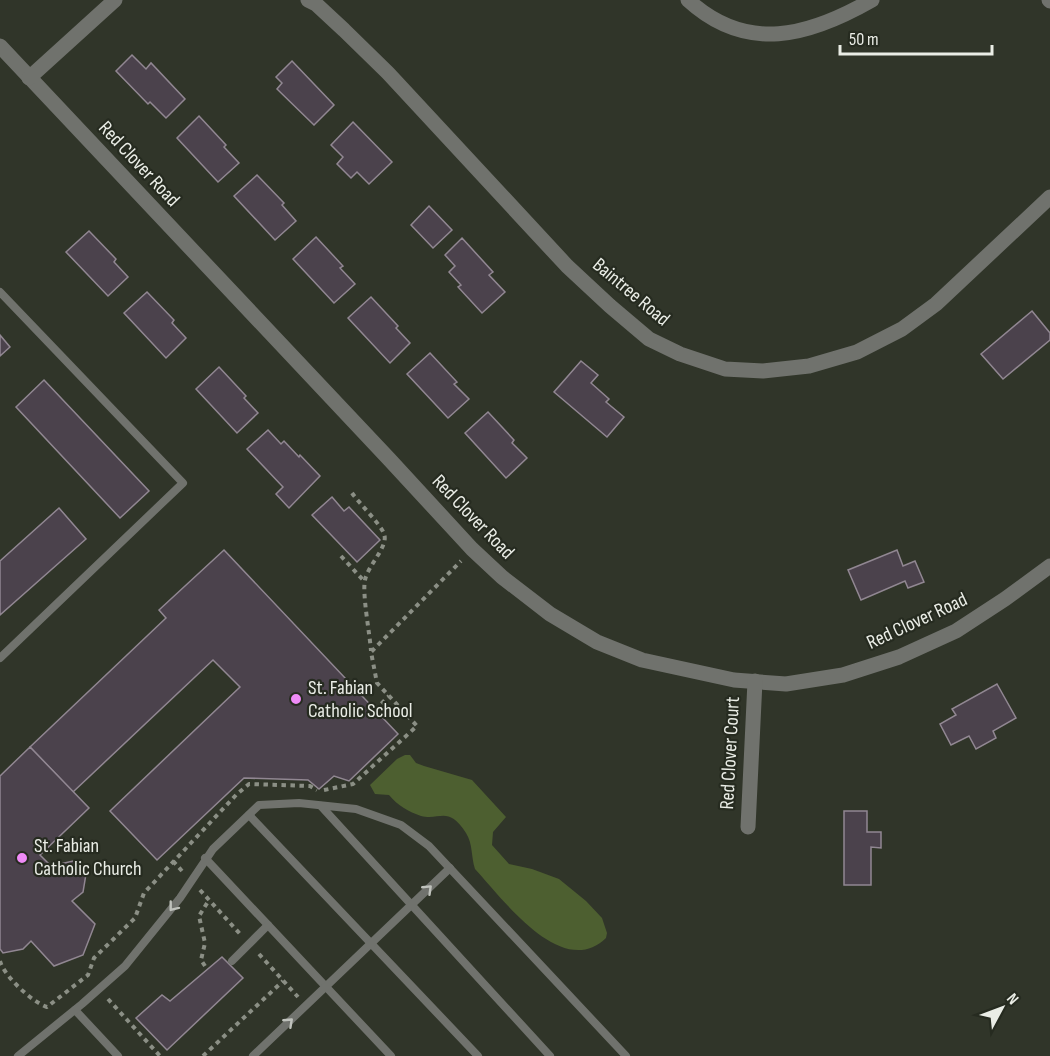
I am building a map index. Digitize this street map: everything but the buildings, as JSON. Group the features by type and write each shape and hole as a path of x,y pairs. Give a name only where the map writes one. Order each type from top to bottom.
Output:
{"street":[{"path":"29,78 115,0"},
{"name":"Baintree Road","path":"308,0 316,4 388,73 567,266 610,306 649,339 680,354 725,369 763,371 809,366 857,352 902,329 936,304 1050,197"},
{"path":"688,0 700,11 738,31 766,35 806,30 844,16 872,0"},
{"name":"Red Clover Road","path":"0,46 472,549 502,577 550,614 597,642 642,660 734,680 786,684 843,675 898,657 956,631 1050,566"},
{"name":"Red Clover Court","path":"748,827 755,681"}],"lane":[{"path":"0,292 183,483 0,658"},
{"path":"18,1056 125,966 180,898 205,858 249,814 259,805 299,803 356,809 401,825 429,846 626,1056"},
{"path":"321,806 550,1056"},
{"path":"249,814 478,1056"},
{"path":"205,858 391,1056"},
{"path":"253,1056 450,868"},
{"path":"232,961 268,925"},
{"path":"75,1010 118,1056"}],"path":[{"path":"0,960 2,969 36,1004 47,1007 88,975 94,958 135,918 144,893 249,784 310,786 319,791 353,784 417,726 377,682 371,652 364,582 386,537 383,530 352,493"},
{"path":"371,652 472,549"},
{"path":"341,556 364,582"},
{"path":"375,710 389,696"},
{"path":"319,791 321,806"},
{"path":"205,966 201,960 205,943 199,916 209,900"},
{"path":"88,975 160,1056"},
{"path":"203,1056 283,981"}],"green space":[{"path":"410,755 416,763 424,766 472,780 506,817 493,832 492,845 509,864 532,869 559,879 586,901 602,918 607,933 606,938 589,949 571,949 552,943 517,915 475,869 468,837 460,824 449,817 421,816 404,808 389,795 375,794 370,785 397,759"}],"place":[{"name":"St. Fabian Catholic School","path":"296,699"},
{"name":"St. Fabian Catholic Church","path":"22,858"}]}
